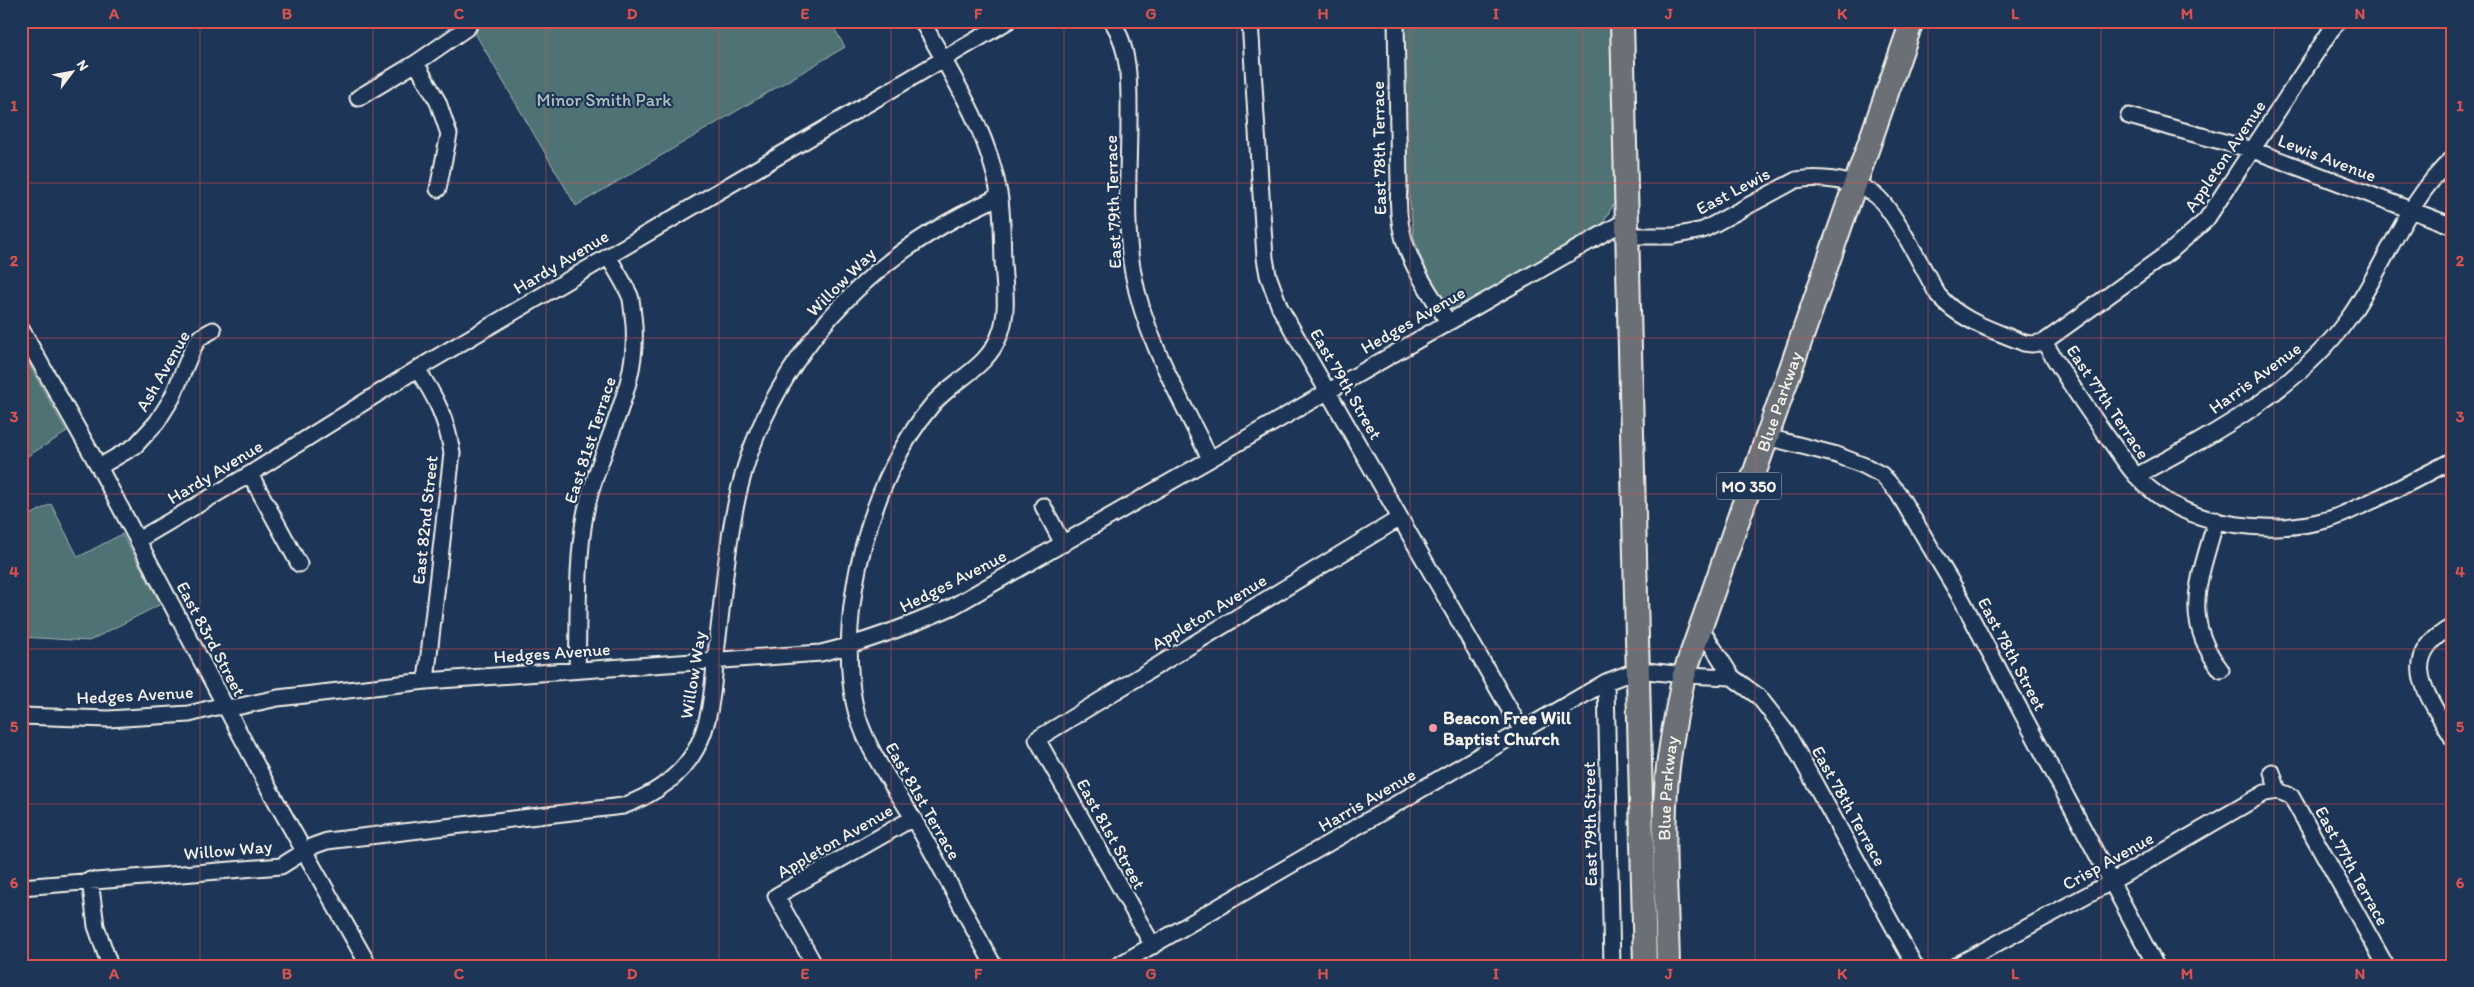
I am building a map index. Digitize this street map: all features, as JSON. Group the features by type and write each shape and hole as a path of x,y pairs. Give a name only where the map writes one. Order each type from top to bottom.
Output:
{"highway":[{"name":"Blue Parkway","path":"1622,21 1645,963"},
{"name":"Blue Parkway","path":"1668,966 1666,787 1672,733 1684,675 1912,21"}],"street":[{"path":"358,98 416,63 468,27 470,21"},
{"name":"East 81st Terrace","path":"922,21 979,129 999,194 1006,309 1001,333 994,348 984,362 933,403 909,437 890,473 874,511 860,557 852,605 850,646 854,700 861,726 870,748 913,818 994,966"},
{"name":"Hardy Avenue","path":"138,540 250,474 417,369 1008,21"},
{"name":"East 79th Terrace","path":"1112,21 1123,45 1129,80 1130,242 1136,290 1147,326 1210,459"},
{"name":"East 79th Street","path":"1250,21 1268,276 1280,308 1522,731"},
{"name":"East 78th Terrace","path":"1396,21 1399,186 1397,205 1400,230 1410,259 1448,322"},
{"name":"Appleton Avenue","path":"2044,342 2195,232 2206,220 2331,30 2339,21"},
{"path":"416,63 438,102 449,134 438,190"},
{"name":"Lewis Avenue","path":"2128,116 2253,150 2453,226"},
{"name":"Harris Avenue","path":"2136,476 2231,421 2289,381 2315,359 2348,319 2429,185 2453,158"},
{"name":"East Lewis","path":"1627,228 1674,236 1703,230 1796,180 1813,177 1831,179 1854,186"},
{"name":"East 77th Terrace","path":"1854,186 1874,194 1887,207 1938,296 1948,308 1960,316 2024,343 2044,342 2078,396 2136,476 2151,490 2172,504 2194,514 2216,520 2274,526 2304,524 2331,519 2398,490 2453,460"},
{"name":"Willow Way","path":"21,887 281,866 327,841 623,806 639,800 670,780 685,765 696,748 708,716 730,532 739,489 758,433 788,374 826,320 873,272 927,233 992,200 999,194"},
{"name":"Hedges Avenue","path":"21,716 108,719 189,714 216,707 426,681 821,653 850,646 898,630 952,607 1448,322 1627,228"},
{"name":"East 81st Terrace","path":"577,670 580,554 586,514 600,460 628,390 634,350 634,323 630,297 608,256"},
{"name":"East 83rd Street","path":"21,329 99,467 225,707 306,851 363,964"},
{"name":"Ash Avenue","path":"99,467 135,446 157,422 172,398 193,348 199,338 212,330"},
{"name":"East 82nd Street","path":"417,369 442,410 449,431 452,453 426,681"},
{"name":"East 78th Street","path":"1767,436 1837,455 1866,466 1882,475 1898,493 1962,600 2156,966"},
{"path":"250,474 299,564"},
{"path":"1043,506 1063,544"},
{"name":"Appleton Avenue","path":"1034,738 1400,518"},
{"path":"2216,520 2197,590 2196,609 2203,642 2222,670"},
{"path":"2453,626 2436,635 2425,649 2420,667 2423,685 2453,739"},
{"name":"East 78th Terrace","path":"1700,627 1732,677 1759,697 1787,733 1915,966"},
{"path":"1638,670 1684,675 1732,677"},
{"name":"Harris Avenue","path":"1117,966 1606,682 1638,670"},
{"name":"East 79th Street","path":"1606,682 1612,966"},
{"name":"East 81st Street","path":"1034,738 1153,946"},
{"path":"2272,772 2278,791"},
{"name":"East 77th Terrace","path":"2278,791 2291,796 2386,966"},
{"name":"Crisp Avenue","path":"1955,966 2111,882 2264,793 2278,791"},
{"name":"Appleton Avenue","path":"815,966 776,896 913,818"},
{"path":"90,880 96,926 110,966"}],"green space":[{"name":"Minor Smith Park","path":"479,21 830,21 845,47 576,206 476,35"},
{"path":"1404,21 1612,21 1616,200 1602,225 1456,309 1449,308 1423,264 1414,237 1407,180"},
{"path":"21,350 67,432 26,457 21,452"},
{"path":"51,504 78,557 122,534 161,604 89,641 21,637 21,520"}],"place":[{"name":"Beacon Free Will Baptist Church","path":"1433,728"}]}
